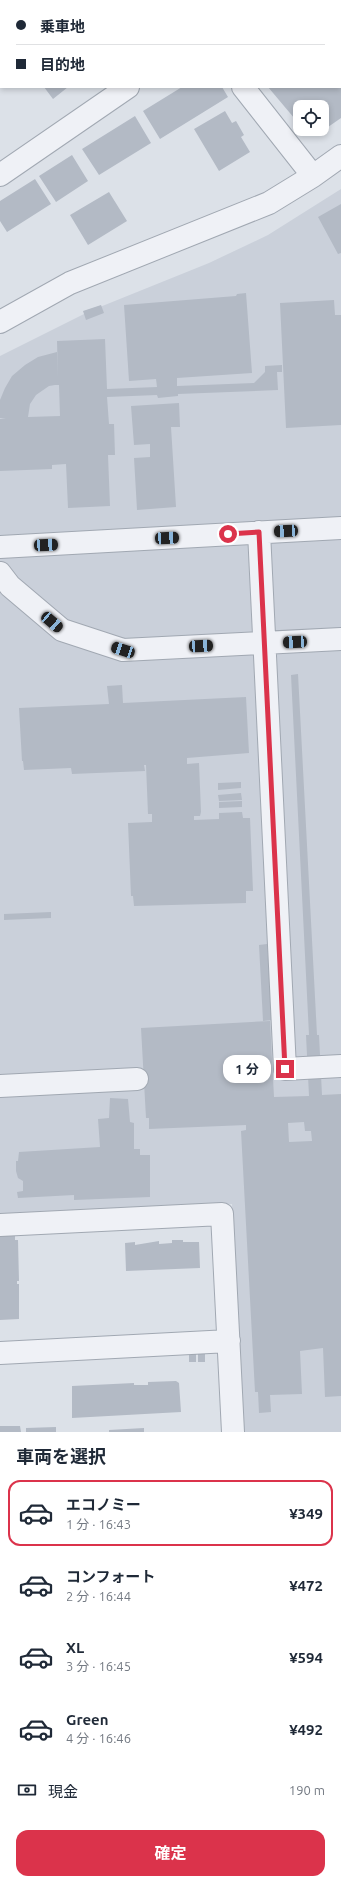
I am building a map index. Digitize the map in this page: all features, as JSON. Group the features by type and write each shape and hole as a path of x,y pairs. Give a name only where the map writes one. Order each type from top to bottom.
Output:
{"street":[{"path":"0,175 127,88"},
{"path":"244,88 314,176"},
{"path":"0,322 70,284 269,203 314,176 341,156"},
{"path":"0,547 341,528"},
{"path":"259,532 285,1069 341,1066"},
{"path":"0,573 10,586 62,630 123,650 341,639"},
{"path":"0,1086 137,1079"},
{"path":"0,1225 222,1214 233,1432"},
{"path":"0,1353 229,1341"}],"shaded area":[{"path":"341,189 341,1432 243,1432 232,1204 0,1215 0,356 90,311 209,263 268,235"}],"building":[{"path":"45,88 67,88 53,99"},
{"path":"180,88 223,88 228,97 160,139 143,111"},
{"path":"269,88 341,88 341,118 329,126 329,100 293,100 293,117"},
{"path":"225,111 232,123 236,121 244,135 241,137 250,152 219,171 194,129"},
{"path":"135,116 151,143 99,175 82,149"},
{"path":"72,155 88,181 56,202 39,176"},
{"path":"35,179 51,204 7,232 0,221 0,201"},
{"path":"109,192 127,221 88,245 70,215"},
{"path":"341,204 341,253 338,254 318,217"},
{"path":"246,293 252,373 177,378 177,386 254,383 265,372 265,366 282,365 282,372 277,372 278,390 178,394 178,396 158,398 157,395 107,397 109,424 114,424 115,455 108,455 110,506 68,508 66,464 52,465 52,469 0,471 0,419 6,418 0,418 0,400 5,388 12,376 25,365 38,357 57,352 58,378 57,341 105,339 107,389 157,387 156,379 129,381 124,305 236,296 237,294","holes":["59,385 60,416 28,417 30,404 36,395 49,386"]},
{"path":"334,300 335,315 341,315 341,425 286,428 280,303"},
{"path":"101,305 104,313 86,320 83,311"},
{"path":"179,403 180,427 171,427 176,507 137,510 134,458 150,457 150,444 134,445 131,406"},
{"path":"298,674 317,1035 319,1035 322,1095 341,1094 341,1396 325,1397 323,1348 300,1351 302,1394 270,1395 271,1412 259,1413 258,1392 255,1392 241,1131 246,1130 246,1125 149,1129 149,1118 146,1118 141,1028 270,1021 274,1097 309,1096 306,1035 309,1035 291,675","holes":["304,1122 305,1131 311,1131 312,1141 289,1142 288,1123"]},
{"path":"122,685 123,703 246,697 249,753 187,758 187,764 199,763 201,812 200,816 194,816 194,820 219,819 219,813 242,812 243,818 250,818 253,891 246,891 246,903 134,906 133,896 131,896 128,823 152,822 152,814 148,814 146,765 144,765 145,771 72,774 71,768 24,770 22,761 19,708 109,704 107,686"},
{"path":"241,782 241,788 218,790 218,783"},
{"path":"241,793 242,800 219,801 218,795"},
{"path":"242,801 242,807 219,808 219,802"},
{"path":"51,912 51,918 4,920 4,914"},
{"path":"267,944 272,1020 263,1021 259,945"},
{"path":"110,1098 128,1099 130,1122 134,1123 134,1149 140,1149 140,1155 150,1155 150,1197 74,1200 74,1195 18,1198 17,1192 23,1191 23,1181 18,1178 16,1171 16,1161 18,1161 19,1152 100,1147 98,1119 109,1118"},
{"path":"15,1232 15,1240 18,1240 19,1281 17,1281 17,1284 19,1284 19,1319 0,1320 0,1233"},
{"path":"172,1240 199,1242 200,1268 126,1271 125,1243 135,1242 135,1245 159,1241 159,1244 172,1243"},
{"path":"189,1354 196,1354 196,1362 189,1362"},
{"path":"198,1354 205,1354 205,1362 198,1362"},
{"path":"176,1381 179,1383 181,1412 72,1418 72,1386 134,1383 134,1385 148,1385 148,1382"},
{"path":"0,1426 20,1426 21,1432 0,1432"},
{"path":"56,1427 56,1432 26,1432 26,1428"},
{"path":"144,1428 144,1432 109,1432 109,1430"}],"route":[{"path":"228,534 259,532 285,1069"}]}
